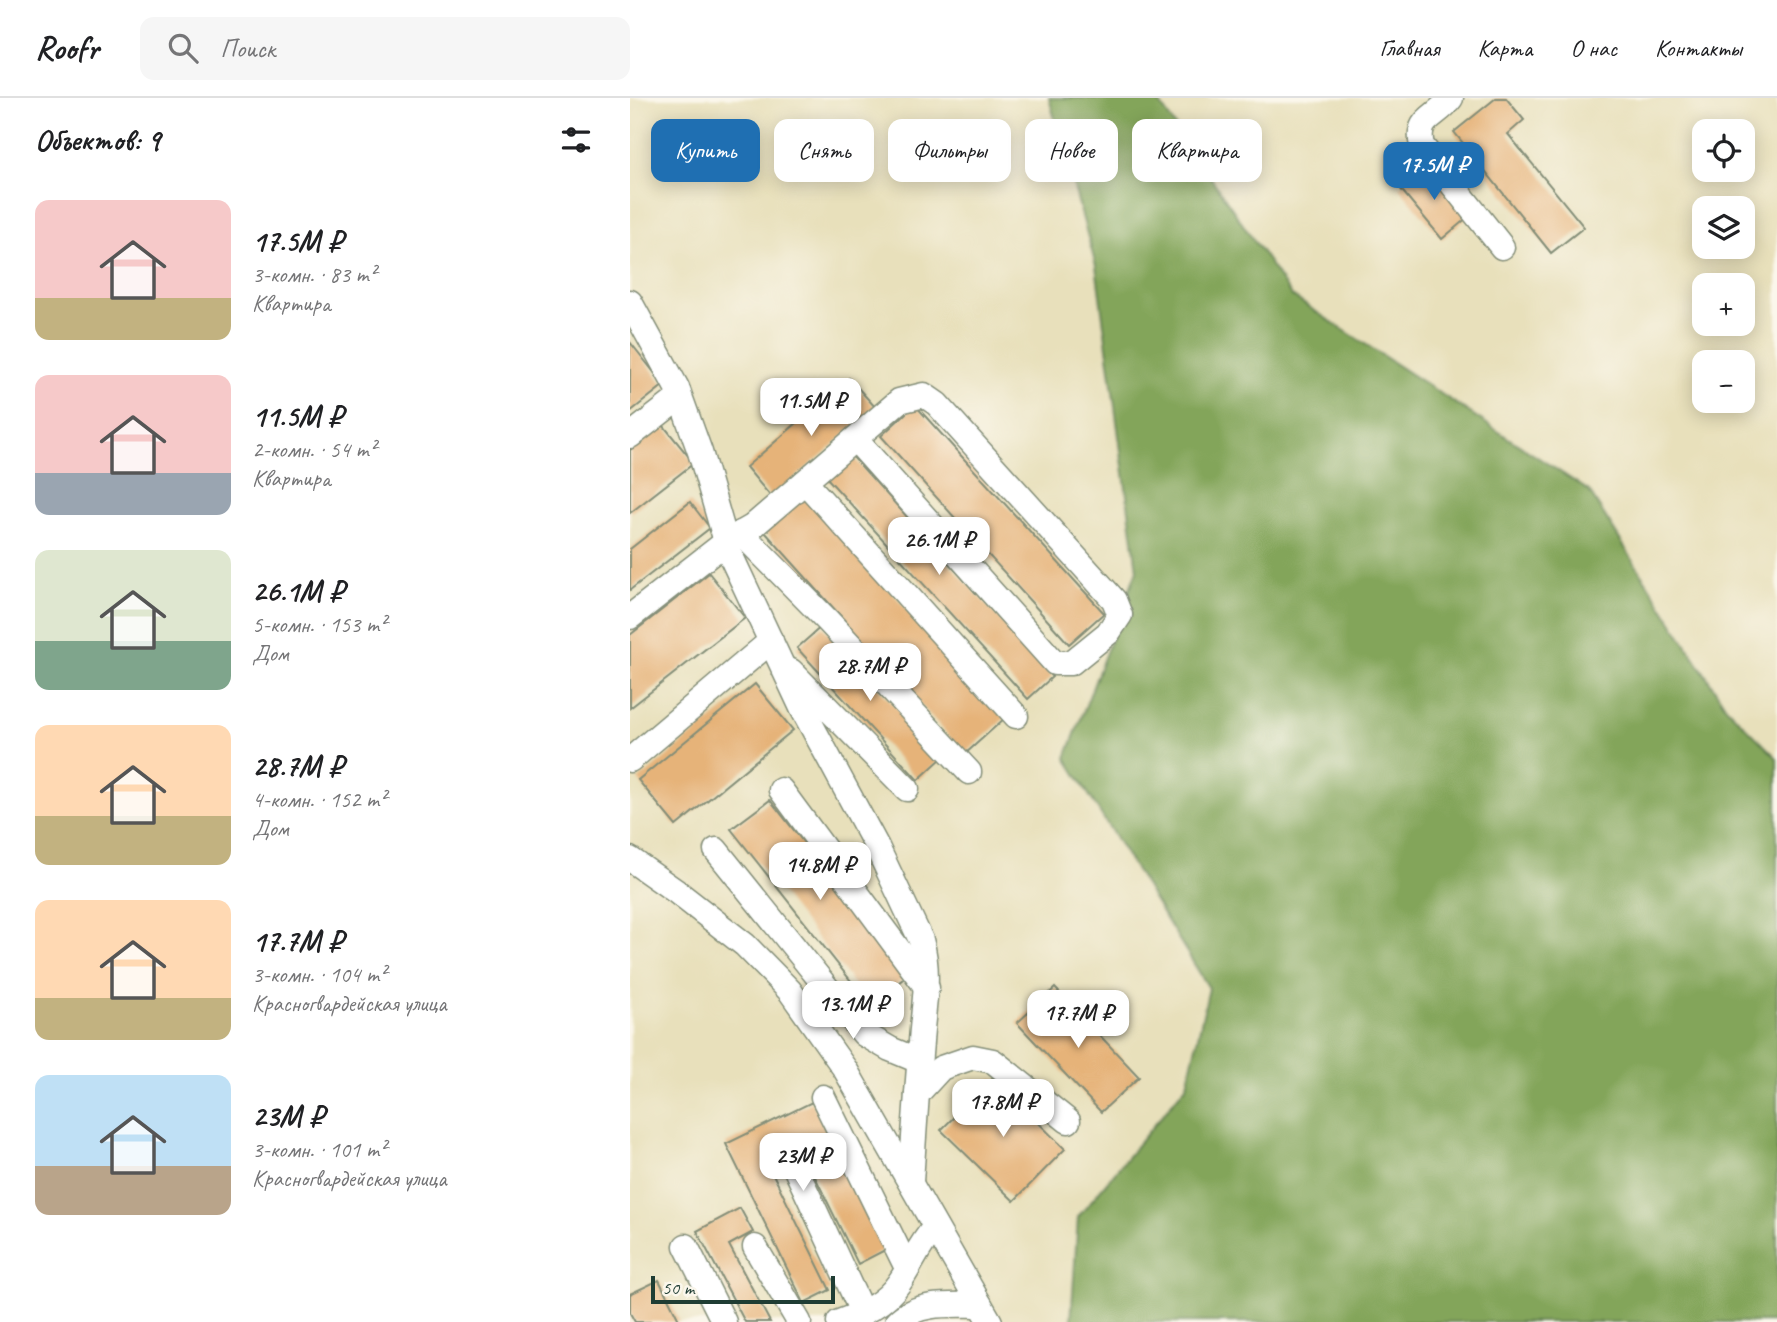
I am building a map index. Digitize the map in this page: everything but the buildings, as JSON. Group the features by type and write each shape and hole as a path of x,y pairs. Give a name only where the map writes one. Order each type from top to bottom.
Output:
{"street":[{"path":"1451,98 1423,123 1419,134 1422,146 1502,247"},
{"path":"631,311 677,388 771,641 802,708 877,846 921,940 925,955 927,988 911,1182"},
{"path":"630,617 752,527 899,401 924,395 937,404 1114,600 1120,615 1108,633 1071,663 1055,663 855,439"},
{"path":"630,436 680,398"},
{"path":"805,482 1016,716"},
{"path":"734,538 828,621 969,772"},
{"path":"630,760 771,641"},
{"path":"783,664 810,688 907,789"},
{"path":"781,790 927,988"},
{"path":"716,850 864,1034 919,1061"},
{"path":"630,859 745,945 790,991 845,1069 985,1313"},
{"path":"917,1094 941,1068 973,1057 993,1061 1068,1121"},
{"path":"823,1097 907,1268"},
{"path":"793,1163 863,1314"},
{"path":"839,1322 863,1314 882,1301 898,1284 921,1243 935,1227"},
{"path":"686,1246 724,1322"},
{"path":"755,1247 799,1322"},
{"path":"897,1322 904,1315 938,1305 985,1313"}],"green space":[{"path":"1049,98 1156,98 1170,119 1132,119 1132,182 1214,182 1292,296 1589,491 1726,707 1777,758 1777,1322 1071,1322 1078,1217 1187,1085 1209,988 1066,758 1137,570 1096,266 1072,182 1118,182 1118,119 1055,119"}]}
